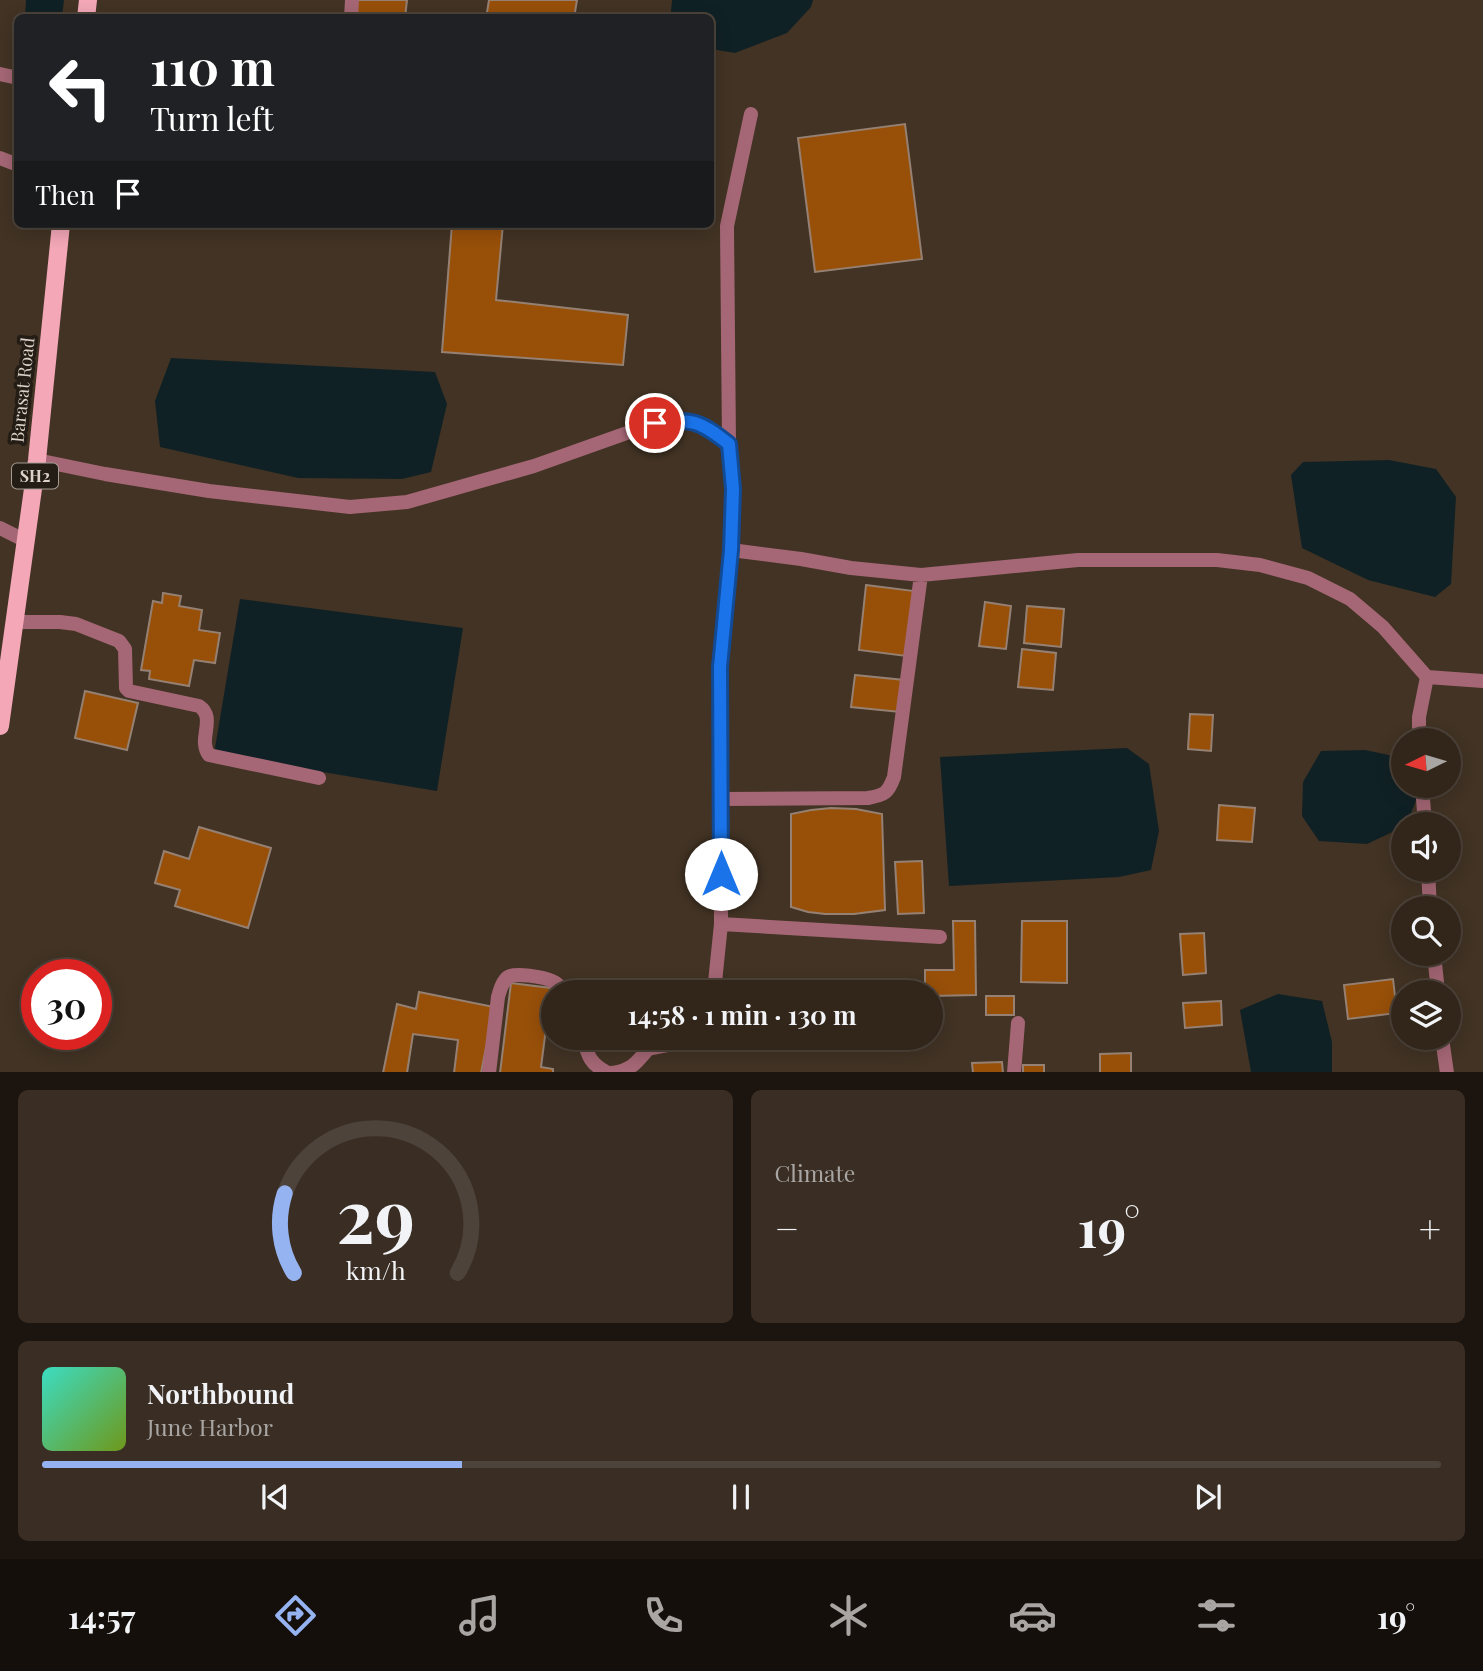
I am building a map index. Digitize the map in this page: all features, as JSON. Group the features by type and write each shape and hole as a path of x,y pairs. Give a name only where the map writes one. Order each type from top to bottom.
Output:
{"main road":[{"name":"Barasat Road","path":"0,726 37,460 61,228"}],"street":[{"path":"715,980 722,924 720,667 731,550 733,489 729,444 727,226 751,114"},
{"path":"37,460 209,491 350,506 407,502 534,466 655,423 680,419 695,423 710,429 729,444"},
{"path":"0,528 26,541"},
{"path":"731,550 851,568 921,575 1078,560 1217,560 1259,565 1308,578 1350,599 1382,627 1427,677 1483,681"},
{"path":"721,799 868,799 881,796 889,790 894,777 921,575"},
{"path":"15,622 76,624 119,641 125,649 126,688 204,709 207,714 204,744 209,755 319,778"},
{"path":"1419,728 1427,677"},
{"path":"722,924 940,937"},
{"path":"489,1072 501,986 508,976 515,974 547,980"},
{"path":"1013,1072 1018,1023"},
{"path":"586,1050 594,1065 608,1072"},
{"path":"617,1072 634,1066 643,1050"},
{"path":"1444,1050 1447,1072"}],"shaded area":[{"path":"26,0 64,0 62,14 25,14"},
{"path":"672,0 813,0 811,7 787,33 735,53 714,50 714,14 672,14"},
{"path":"171,358 435,372 447,404 431,472 402,479 298,478 160,447 155,401"},
{"path":"1389,460 1436,469 1456,497 1451,584 1435,597 1368,580 1302,548 1291,475 1303,462"},
{"path":"240,599 463,628 437,791 214,754"},
{"path":"1127,748 1149,764 1159,831 1151,870 1119,877 949,886 940,757"},
{"path":"1365,750 1391,755 1391,798 1417,798 1412,812 1391,812 1391,833 1367,844 1319,841 1302,816 1303,782 1321,751"},
{"path":"1278,994 1322,1001 1332,1042 1332,1072 1251,1072 1240,1010"}],"building":[{"path":"357,0 407,0 405,14 355,14"},
{"path":"489,0 577,0 575,14 487,14"},
{"path":"905,124 922,259 815,272 798,138"},
{"path":"452,228 503,228 496,300 628,315 623,365 442,352"},
{"path":"866,585 914,591 906,656 859,650"},
{"path":"163,593 181,596 179,606 202,610 199,630 220,633 215,663 194,660 189,686 149,679 150,671 141,670 153,601 162,603"},
{"path":"985,602 1011,606 1006,649 979,646"},
{"path":"1027,606 1064,609 1061,647 1024,643"},
{"path":"1022,649 1056,653 1053,690 1018,687"},
{"path":"855,675 904,680 900,712 851,707"},
{"path":"85,691 138,703 127,750 75,738"},
{"path":"1190,714 1213,715 1211,751 1188,749"},
{"path":"1219,805 1255,808 1252,842 1217,840"},
{"path":"831,808 882,814 885,910 825,914 791,907 791,814"},
{"path":"199,827 271,848 248,928 175,906 180,890 155,883 164,851 189,859"},
{"path":"922,861 924,913 898,914 895,862"},
{"path":"953,921 975,921 976,995 943,996 943,980 925,980 925,970 954,970"},
{"path":"1022,921 1067,921 1067,983 1021,982"},
{"path":"1204,933 1206,973 1183,975 1180,934"},
{"path":"1393,979 1391,1014 1348,1019 1344,985"},
{"path":"511,983 541,987 541,1050 543,1050 541,1067 553,1069 553,1072 500,1072"},
{"path":"419,992 494,1007 481,1072 454,1072 458,1040 413,1034 407,1072 383,1072 397,1004 416,1009"},
{"path":"986,996 1014,996 1014,1015 986,1015"},
{"path":"1221,1001 1222,1025 1185,1028 1183,1003"},
{"path":"1131,1053 1131,1072 1100,1072 1100,1054"},
{"path":"1002,1062 1003,1072 973,1072 972,1063"},
{"path":"1023,1065 1044,1065 1044,1072 1023,1072"}],"route":[{"path":"655,423 680,419 695,423 710,429 729,444 733,489 731,550 720,667 721,874"}]}
